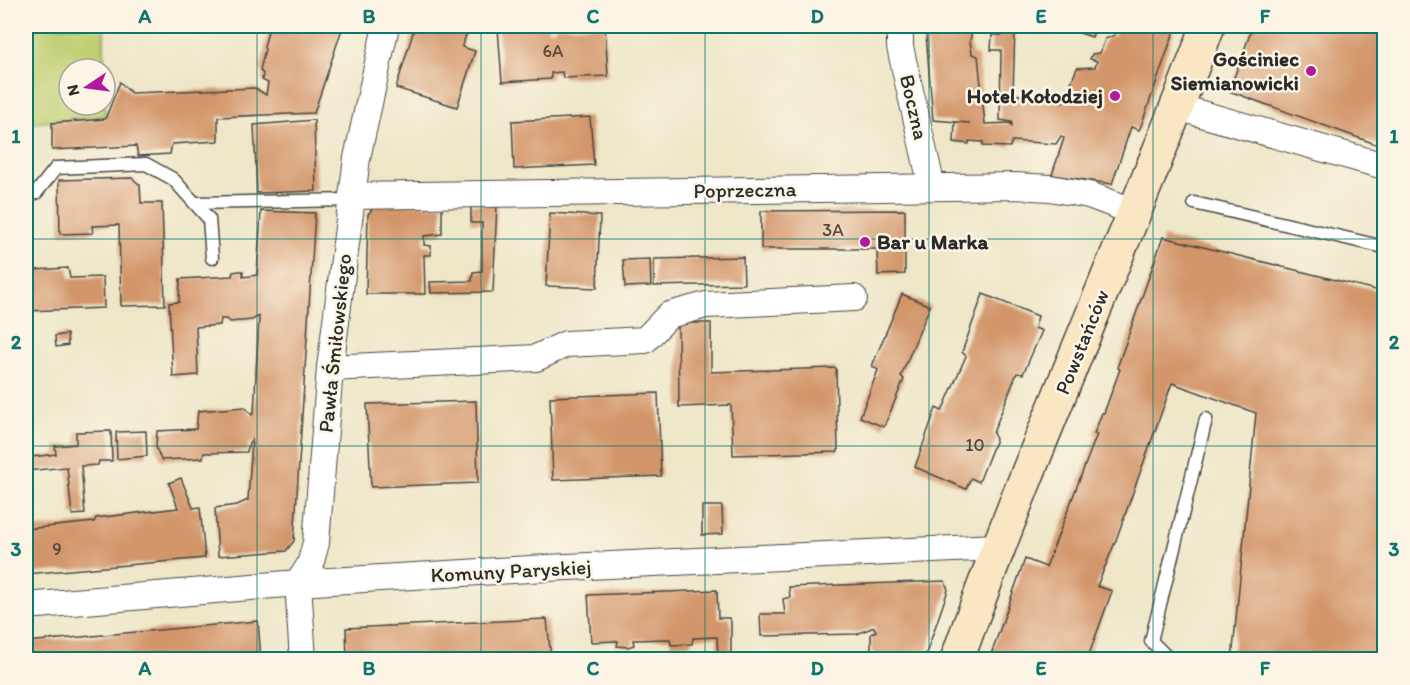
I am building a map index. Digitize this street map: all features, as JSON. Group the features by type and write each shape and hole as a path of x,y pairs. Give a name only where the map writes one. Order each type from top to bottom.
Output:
{"street":[{"name":"Pawła Śmiłowskiego","path":"298,583 310,566 316,543 330,368 357,158 387,26"},
{"name":"Boczna","path":"900,26 900,47 932,187"},
{"name":"Powstańców","path":"957,660 997,548 1135,212 1208,26"},
{"path":"1177,107 1384,166"},
{"name":"Poprzeczna","path":"352,198 1014,186 1050,188 1089,195 1135,212"},
{"path":"330,368 536,358 566,344 645,340 669,315 706,305 854,298"},
{"name":"Komuny Paryskiej","path":"26,606 298,583 546,568 997,548"},
{"path":"298,583 303,660"}],"lane":[{"path":"26,194 36,194 56,168 146,164 173,179 209,219 212,258"},
{"path":"195,203 352,198"},
{"path":"1194,203 1384,247"},
{"path":"1170,660 1151,640 1206,419"}],"green space":[{"path":"26,26 104,26 104,57 57,57 57,117 95,117 26,124"}],"building":[{"path":"279,26 343,26 314,113 218,117 218,141 172,144 170,154 138,156 136,146 52,150 52,123 117,117 117,89 120,82 131,93 255,88 266,95 268,83 262,80 263,74 260,70 264,47 269,27 279,30"},
{"path":"415,26 469,26 462,47 475,51 457,107 396,88"},
{"path":"548,26 548,30 555,29 555,26 605,26 608,76 563,78 562,72 551,73 551,79 502,82 498,28"},
{"path":"927,26 973,26 970,41 972,54 978,56 985,124 1010,123 1012,126 1012,122 1000,120 1001,50 991,50 992,35 1003,35 1003,26 1015,26 1013,94 1063,102 1077,68 1095,67 1097,61 1090,59 1092,54 1100,53 1105,39 1115,35 1118,26 1176,26 1141,126 1139,130 1131,127 1112,184 1052,175 1064,138 1061,136 1056,144 1012,141 1010,147 983,146 983,142 969,141 969,144 954,142 955,122 970,123 933,120"},
{"path":"1058,26 1096,26 1092,37"},
{"name":"Gościniec Siemianowicki","path":"1253,26 1374,26 1381,30 1384,26 1384,136 1381,146 1229,91"},
{"path":"590,117 594,165 514,169 512,121"},
{"path":"314,120 316,191 257,193 254,125"},
{"path":"132,178 140,185 141,203 162,203 165,305 121,306 119,225 92,226 93,233 60,234 59,180"},
{"path":"378,203 442,205 442,234 424,236 424,245 431,246 431,255 424,255 425,294 366,294 368,214"},
{"path":"471,204 497,204 493,292 431,293 430,282 472,281 473,272 482,271 482,223 471,223"},
{"path":"905,210 905,274 878,275 877,249 761,249 761,211"},
{"path":"261,211 315,213 294,541 286,551 218,556 215,508 237,505 248,500 252,440 247,452 204,453 203,458 161,460 156,447 157,431 196,429 198,411 245,407 252,415 259,316 252,320 230,322 227,319 221,319 220,325 196,327 198,375 173,377 169,303 179,302 180,279 232,276 233,272 239,271 243,271 243,277 257,275"},
{"path":"550,213 600,216 597,288 546,286"},
{"path":"1163,237 1384,292 1384,660 1232,660 1256,413 1172,383 1116,540 1097,586 1112,591 1087,660 989,660 1025,559 1046,567 1097,434 1094,434 1120,369 1118,365"},
{"path":"743,257 744,284 654,286 654,259"},
{"path":"650,259 651,286 625,287 623,260"},
{"path":"26,260 32,260 33,270 68,268 70,278 103,277 104,308 26,311"},
{"path":"902,294 930,306 901,376 904,379 884,427 860,417 878,370 872,366"},
{"path":"983,294 1038,316 1035,328 1042,331 1023,374 1017,373 993,433 996,439 979,482 971,478 966,489 915,467 936,408 942,411 966,356 962,352"},
{"path":"678,323 711,323 711,372 836,368 838,452 733,455 731,405 679,407"},
{"path":"67,334 68,345 56,347 55,336"},
{"path":"658,393 661,476 553,480 550,397"},
{"path":"476,401 478,483 371,487 367,404"},
{"path":"111,431 112,461 99,461 98,465 81,466 85,514 72,515 67,467 26,471 26,461 31,457 56,454 55,446 76,444 76,432"},
{"path":"146,431 147,456 117,459 116,432"},
{"path":"181,478 193,508 200,507 205,558 26,574 26,529 94,522 96,518 178,508 169,483"},
{"path":"702,506 722,506 723,534 702,535"},
{"path":"945,581 948,590 924,660 877,660 876,653 871,652 871,634 876,631 874,627 857,634 761,636 760,614 785,614 783,599 790,597 789,587"},
{"path":"717,590 718,618 729,618 731,622 731,660 718,660 717,637 693,638 692,644 671,645 670,639 633,640 634,645 628,647 617,646 618,641 591,642 588,595"},
{"path":"547,619 551,660 347,660 346,628"},
{"path":"258,621 261,660 26,660 26,642"}],"place":[{"name":"Gościniec Siemianowicki","path":"1311,71"},
{"name":"Hotel Kołodziej","path":"1115,96"},
{"name":"Bar u Marka","path":"865,242"}]}
